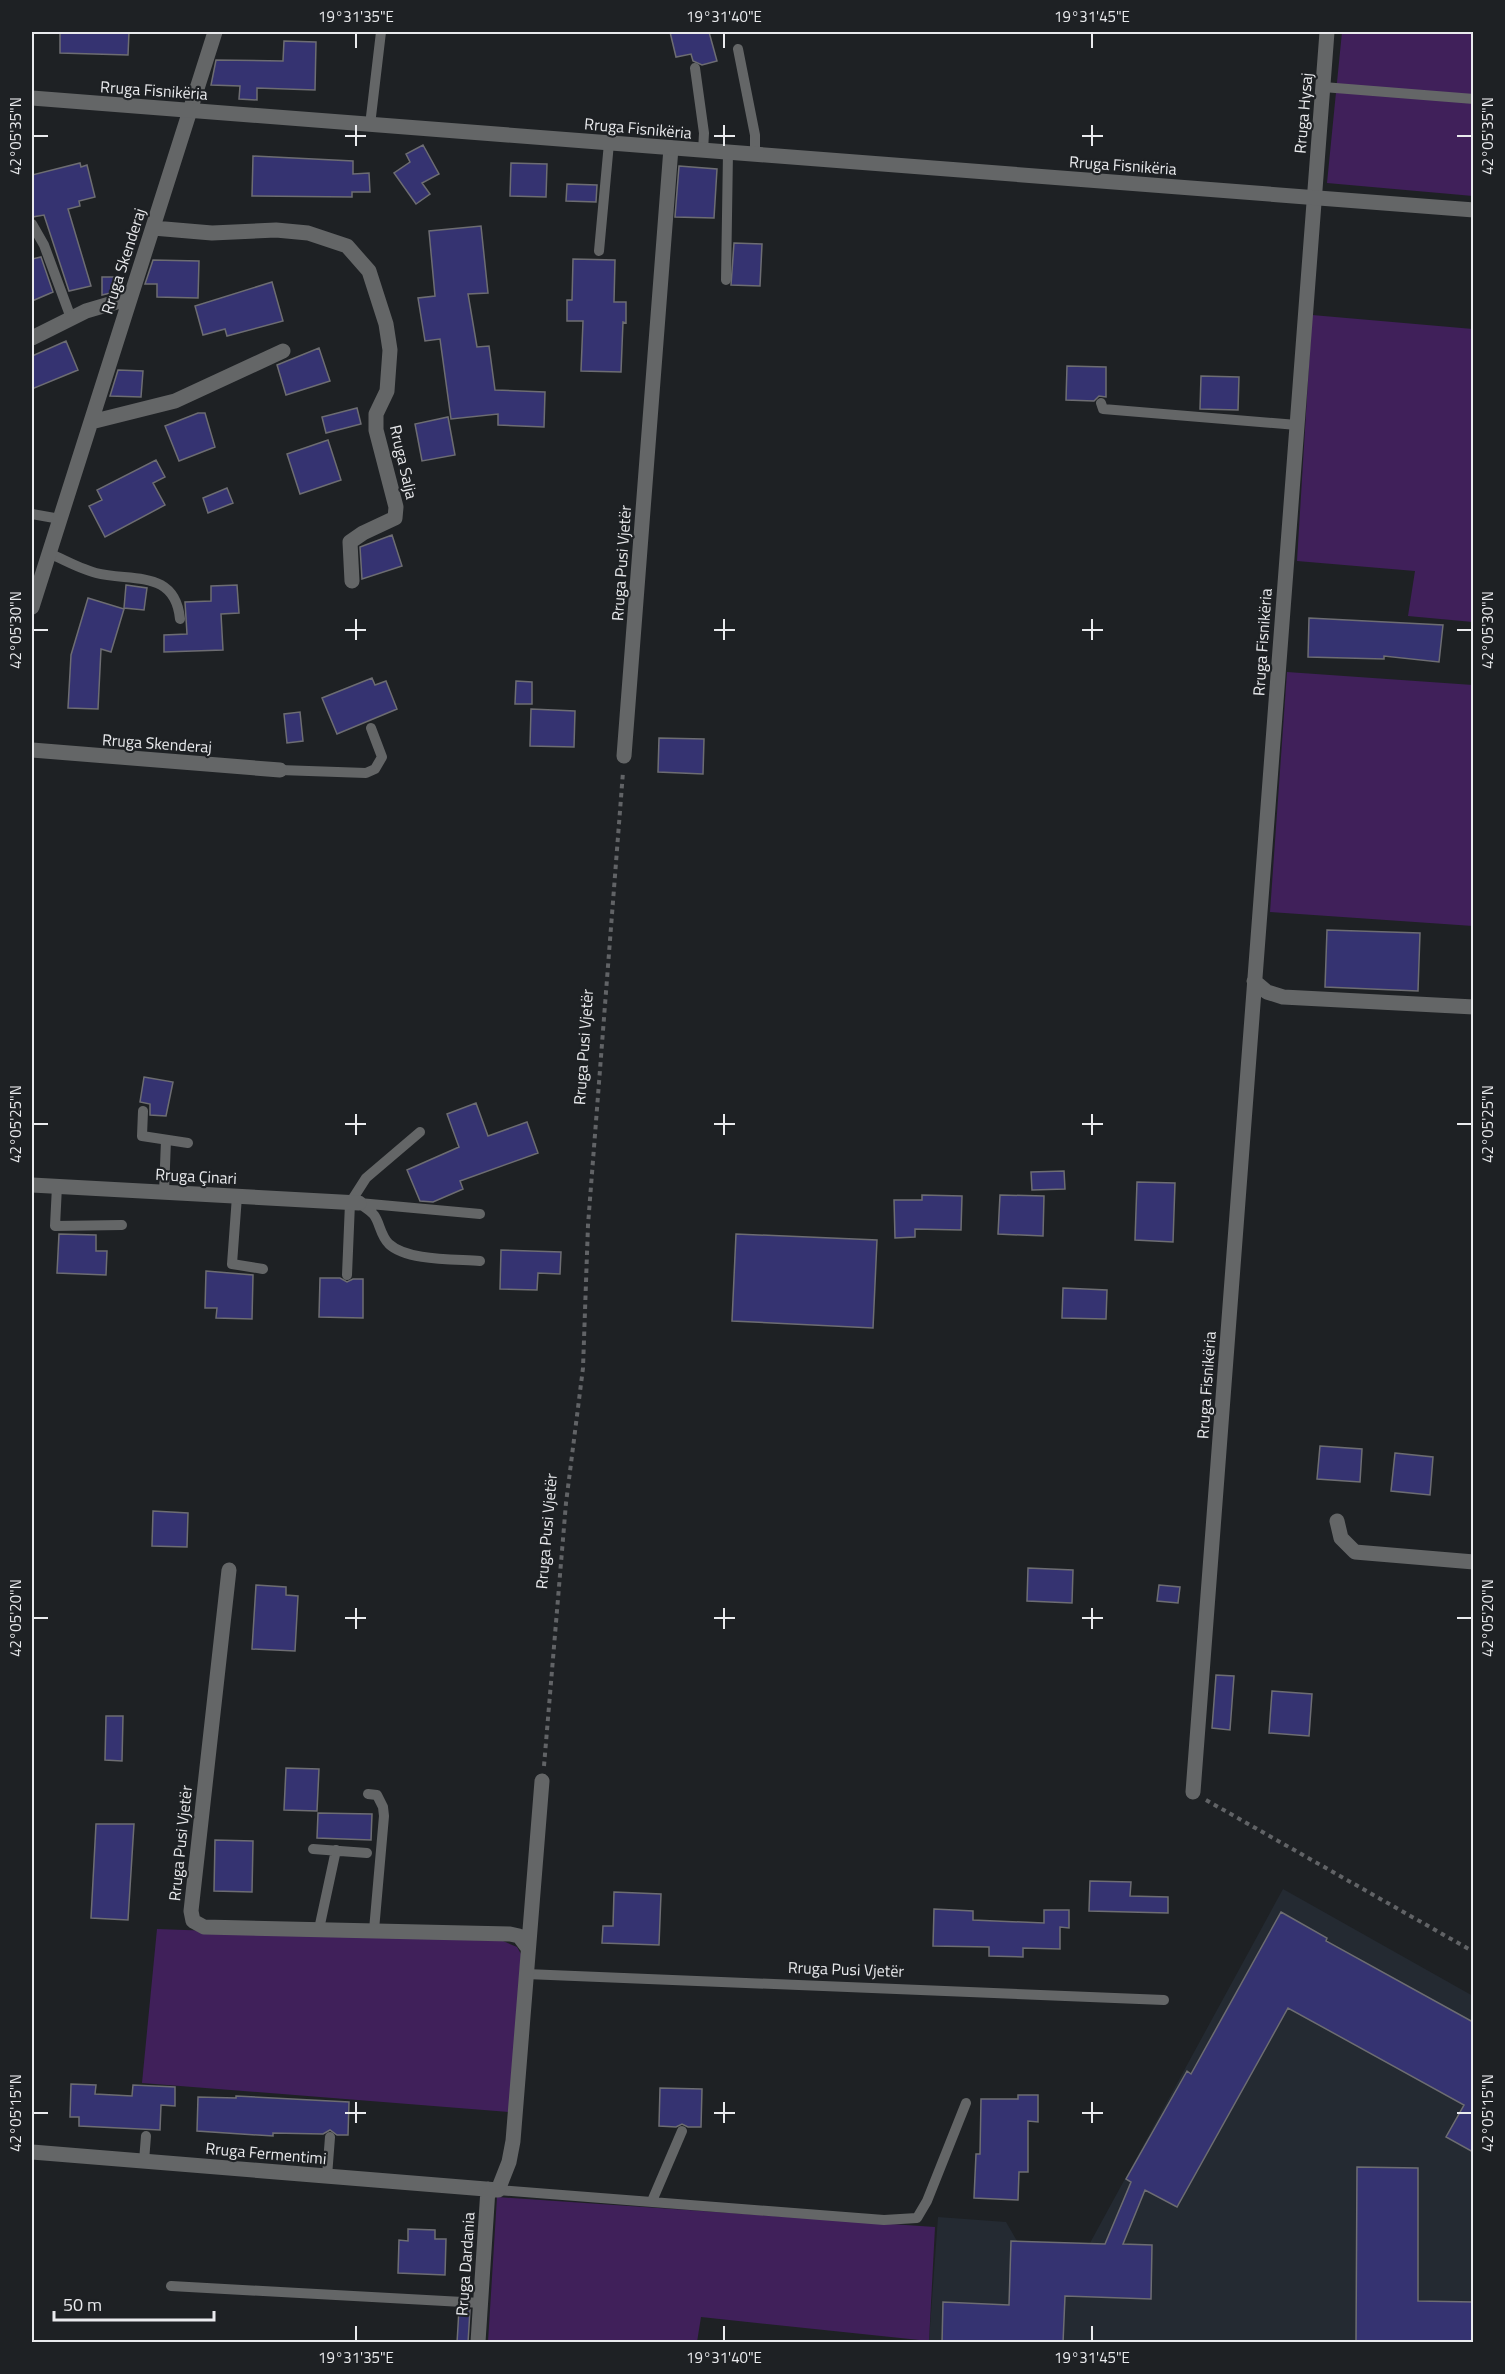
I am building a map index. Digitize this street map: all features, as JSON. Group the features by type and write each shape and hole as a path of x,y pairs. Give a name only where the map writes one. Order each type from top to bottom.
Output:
{"street":[{"name":"Rruga Skenderaj","path":"32,607 215,32"},
{"name":"Rruga Hysaj","path":"1314,198 1327,32"},
{"name":"Rruga Fisnikëria","path":"32,98 1473,210"},
{"name":"Rruga Pusi Vjetër","path":"624,756 670,148"},
{"name":"Rruga Fisnikëria","path":"1192,1792 1314,198"},
{"name":"Rruga Salja","path":"153,228 212,232 276,230 308,233 347,246 369,271 386,324 390,350 387,391 380,402 376,430 396,507 395,518 363,532 350,542 352,581"},
{"path":"32,338 71,318 108,303 130,298"},
{"path":"91,422 175,401 283,351"},
{"name":"Rruga Skenderaj","path":"32,750 280,770"},
{"path":"1254,981 1267,992 1283,997 1473,1007"},
{"name":"Rruga Çinari","path":"32,1185 355,1203"},
{"path":"1337,1521 1341,1538 1355,1552 1473,1562"},
{"name":"Rruga Pusi Vjetër","path":"230,1570 192,1900 193,1921 204,1927 510,1934 519,1936 528,1948"},
{"path":"493,2189 513,2140 542,1781"},
{"name":"Rruga Fermentimi","path":"32,2152 493,2189"},
{"name":"Rruga Dardania","path":"478,2343 493,2189"}],"lane":[{"path":"370,125 381,32"},
{"path":"738,49 755,135 755,155"},
{"path":"695,68 704,151"},
{"path":"1323,87 1473,99"},
{"path":"599,251 609,143"},
{"path":"726,280 728,152"},
{"path":"32,224 44,245 71,318"},
{"path":"1101,403 1103,409 1297,425"},
{"path":"32,514 60,519"},
{"path":"49,553 96,573 159,584 172,592 178,604 180,619"},
{"path":"280,770 366,773 375,769 382,758 371,728"},
{"path":"143,1111 142,1136 188,1143"},
{"path":"347,1275 355,1203 366,1178 420,1132"},
{"path":"164,1192 166,1140"},
{"path":"57,1186 55,1226 122,1225"},
{"path":"237,1196 232,1264 263,1269"},
{"path":"355,1203 480,1215"},
{"path":"355,1203 375,1216 379,1230 389,1244 402,1251 421,1257 480,1261"},
{"path":"368,1794 377,1795 383,1807 384,1816 374,1930"},
{"path":"313,1849 367,1853"},
{"path":"319,1929 336,1851"},
{"name":"Rruga Pusi Vjetër","path":"526,1974 1164,2000"},
{"path":"493,2189 885,2220 917,2218 927,2201 966,2103"},
{"path":"652,2201 682,2131"},
{"path":"144,2161 146,2136"},
{"path":"327,2176 330,2137"},
{"path":"171,2286 481,2303"}],"path":[{"name":"Rruga Pusi Vjetër","path":"542,1781 567,1493 583,1368 588,1277 588,1225 624,756"},
{"path":"1192,1792 1473,1952"}],"shaded area":[{"path":"1342,32 1473,32 1473,196 1327,183"},
{"path":"1312,315 1473,329 1473,622 1408,616 1415,571 1297,561"},
{"path":"1287,672 1473,685 1473,926 1270,912"},
{"path":"1283,1889 1473,1996 1473,2342 860,2342 860,2339 929,2341 938,2217 1006,2222 1017,2241 1090,2243"},
{"path":"157,1929 503,1941 517,1947 521,1954 509,2112 142,2083"},
{"path":"497,2197 935,2227 929,2341 701,2317 697,2342 488,2342"}],"building":[{"path":"60,32 129,32 128,55 60,53"},
{"path":"670,32 709,32 717,61 702,65 693,61 691,54 676,57"},
{"path":"284,41 316,42 315,90 257,88 257,100 239,99 240,86 211,85 216,60 283,61"},
{"path":"423,145 439,174 422,183 430,194 416,204 394,173 410,162 406,154"},
{"path":"253,156 353,161 353,174 369,173 370,192 352,192 352,197 252,196"},
{"path":"80,163 81,167 87,165 95,197 79,201 80,206 68,209 91,286 69,291 44,215 32,217 32,175"},
{"path":"511,163 547,164 546,197 510,196"},
{"path":"679,166 717,169 714,218 675,217"},
{"path":"567,184 597,185 596,202 566,201"},
{"path":"481,226 488,293 468,294 477,347 489,346 495,390 545,392 544,427 498,425 498,414 451,419 440,339 425,341 418,298 435,296 429,231"},
{"path":"734,243 762,244 760,286 731,285"},
{"path":"41,257 53,292 32,301 32,259"},
{"path":"573,259 615,260 614,302 626,302 621,372 581,371 583,321 567,321 567,300 572,300"},
{"path":"153,260 199,261 198,298 157,297 157,284 145,284"},
{"path":"102,277 116,277 119,291 102,295"},
{"path":"272,282 283,321 227,336 225,329 203,335 195,306"},
{"path":"66,341 78,370 32,389 32,356"},
{"path":"319,348 330,381 286,395 277,365"},
{"path":"1067,366 1106,367 1106,397 1099,396 1094,401 1066,400"},
{"path":"118,370 143,371 141,397 110,396"},
{"path":"1201,376 1239,377 1238,410 1200,409"},
{"path":"357,408 361,424 326,433 322,417"},
{"path":"198,413 205,413 215,447 179,461 165,426"},
{"path":"448,417 455,455 422,461 415,424"},
{"path":"328,440 341,480 300,494 287,454"},
{"path":"156,460 165,477 153,483 165,505 105,537 89,506 102,500 97,490"},
{"path":"227,488 233,503 208,513 203,498"},
{"path":"392,535 402,566 362,579 360,547"},
{"path":"126,585 147,588 144,610 124,608"},
{"path":"237,585 239,613 221,614 223,650 164,652 164,635 187,634 185,602 211,601 211,586"},
{"path":"88,598 124,609 111,652 101,649 98,709 68,708 71,655"},
{"path":"1309,618 1443,625 1439,662 1384,656 1384,659 1308,657"},
{"path":"372,678 375,685 386,681 397,709 337,734 322,698"},
{"path":"516,681 532,682 532,704 515,704"},
{"path":"531,709 575,711 574,747 530,746"},
{"path":"300,712 303,741 287,743 284,714"},
{"path":"659,738 704,739 703,774 658,772"},
{"path":"1327,930 1420,933 1418,991 1325,987"},
{"path":"144,1077 173,1082 166,1116 150,1115 150,1104 140,1102"},
{"path":"476,1103 488,1136 527,1122 538,1153 460,1181 463,1189 433,1202 420,1201 407,1170 459,1147 447,1114"},
{"path":"1064,1171 1065,1189 1032,1190 1031,1172"},
{"path":"1137,1182 1175,1183 1173,1242 1135,1240"},
{"path":"922,1195 962,1196 961,1230 915,1229 915,1237 895,1238 894,1200 922,1200"},
{"path":"1000,1195 1044,1196 1043,1236 998,1234"},
{"path":"59,1234 96,1235 96,1251 107,1251 106,1275 57,1273"},
{"path":"736,1234 877,1240 873,1328 732,1321"},
{"path":"501,1250 561,1252 560,1274 538,1273 537,1290 500,1289"},
{"path":"206,1271 253,1275 252,1319 216,1318 217,1308 205,1308"},
{"path":"320,1278 340,1278 347,1282 353,1279 363,1279 363,1318 319,1317"},
{"path":"1063,1288 1107,1290 1106,1319 1062,1318"},
{"path":"1320,1446 1362,1449 1360,1482 1317,1479"},
{"path":"1395,1453 1433,1457 1430,1495 1391,1491"},
{"path":"153,1511 188,1513 187,1547 152,1546"},
{"path":"1028,1568 1073,1570 1072,1603 1027,1601"},
{"path":"256,1585 286,1587 286,1595 298,1596 295,1651 252,1649"},
{"path":"1159,1585 1180,1587 1178,1603 1157,1601"},
{"path":"1216,1675 1234,1676 1230,1730 1212,1728"},
{"path":"1272,1691 1312,1694 1309,1736 1269,1733"},
{"path":"106,1716 123,1716 122,1761 105,1760"},
{"path":"286,1768 319,1769 317,1811 284,1810"},
{"path":"318,1813 372,1814 371,1840 317,1838"},
{"path":"96,1824 134,1824 128,1920 91,1918"},
{"path":"215,1840 253,1841 252,1892 214,1891"},
{"path":"1090,1881 1131,1882 1130,1896 1168,1897 1168,1913 1089,1911"},
{"path":"614,1892 661,1894 659,1945 602,1943 603,1926 613,1926"},
{"path":"934,1909 973,1911 973,1920 1044,1923 1044,1910 1069,1910 1069,1928 1060,1927 1060,1949 1023,1948 1023,1957 989,1956 989,1947 933,1946"},
{"path":"1281,1912 1327,1938 1326,1941 1473,2022 1473,2152 1446,2137 1464,2105 1288,2008 1177,2207 1145,2190 1123,2244 1152,2245 1151,2299 1065,2296 1063,2343 942,2343 943,2302 1009,2305 1011,2241 1105,2244 1131,2182 1126,2179 1187,2071 1191,2074"},
{"path":"71,2084 96,2085 95,2094 132,2096 133,2085 175,2087 175,2106 161,2105 160,2130 79,2126 79,2117 70,2117"},
{"path":"660,2088 702,2089 701,2127 688,2127 682,2124 676,2127 659,2126"},
{"path":"1018,2095 1038,2095 1038,2122 1028,2121 1028,2172 1019,2172 1018,2200 974,2198 976,2154 980,2154 981,2099 1018,2099"},
{"path":"236,2096 349,2102 348,2135 337,2135 330,2130 323,2134 273,2133 273,2136 197,2131 198,2097 236,2098"},
{"path":"1357,2167 1418,2168 1418,2301 1473,2302 1473,2343 1356,2343"},
{"path":"408,2229 435,2230 435,2239 446,2239 445,2275 398,2273 399,2240 408,2241"},
{"path":"459,2309 470,2310 468,2343 457,2343"}]}
